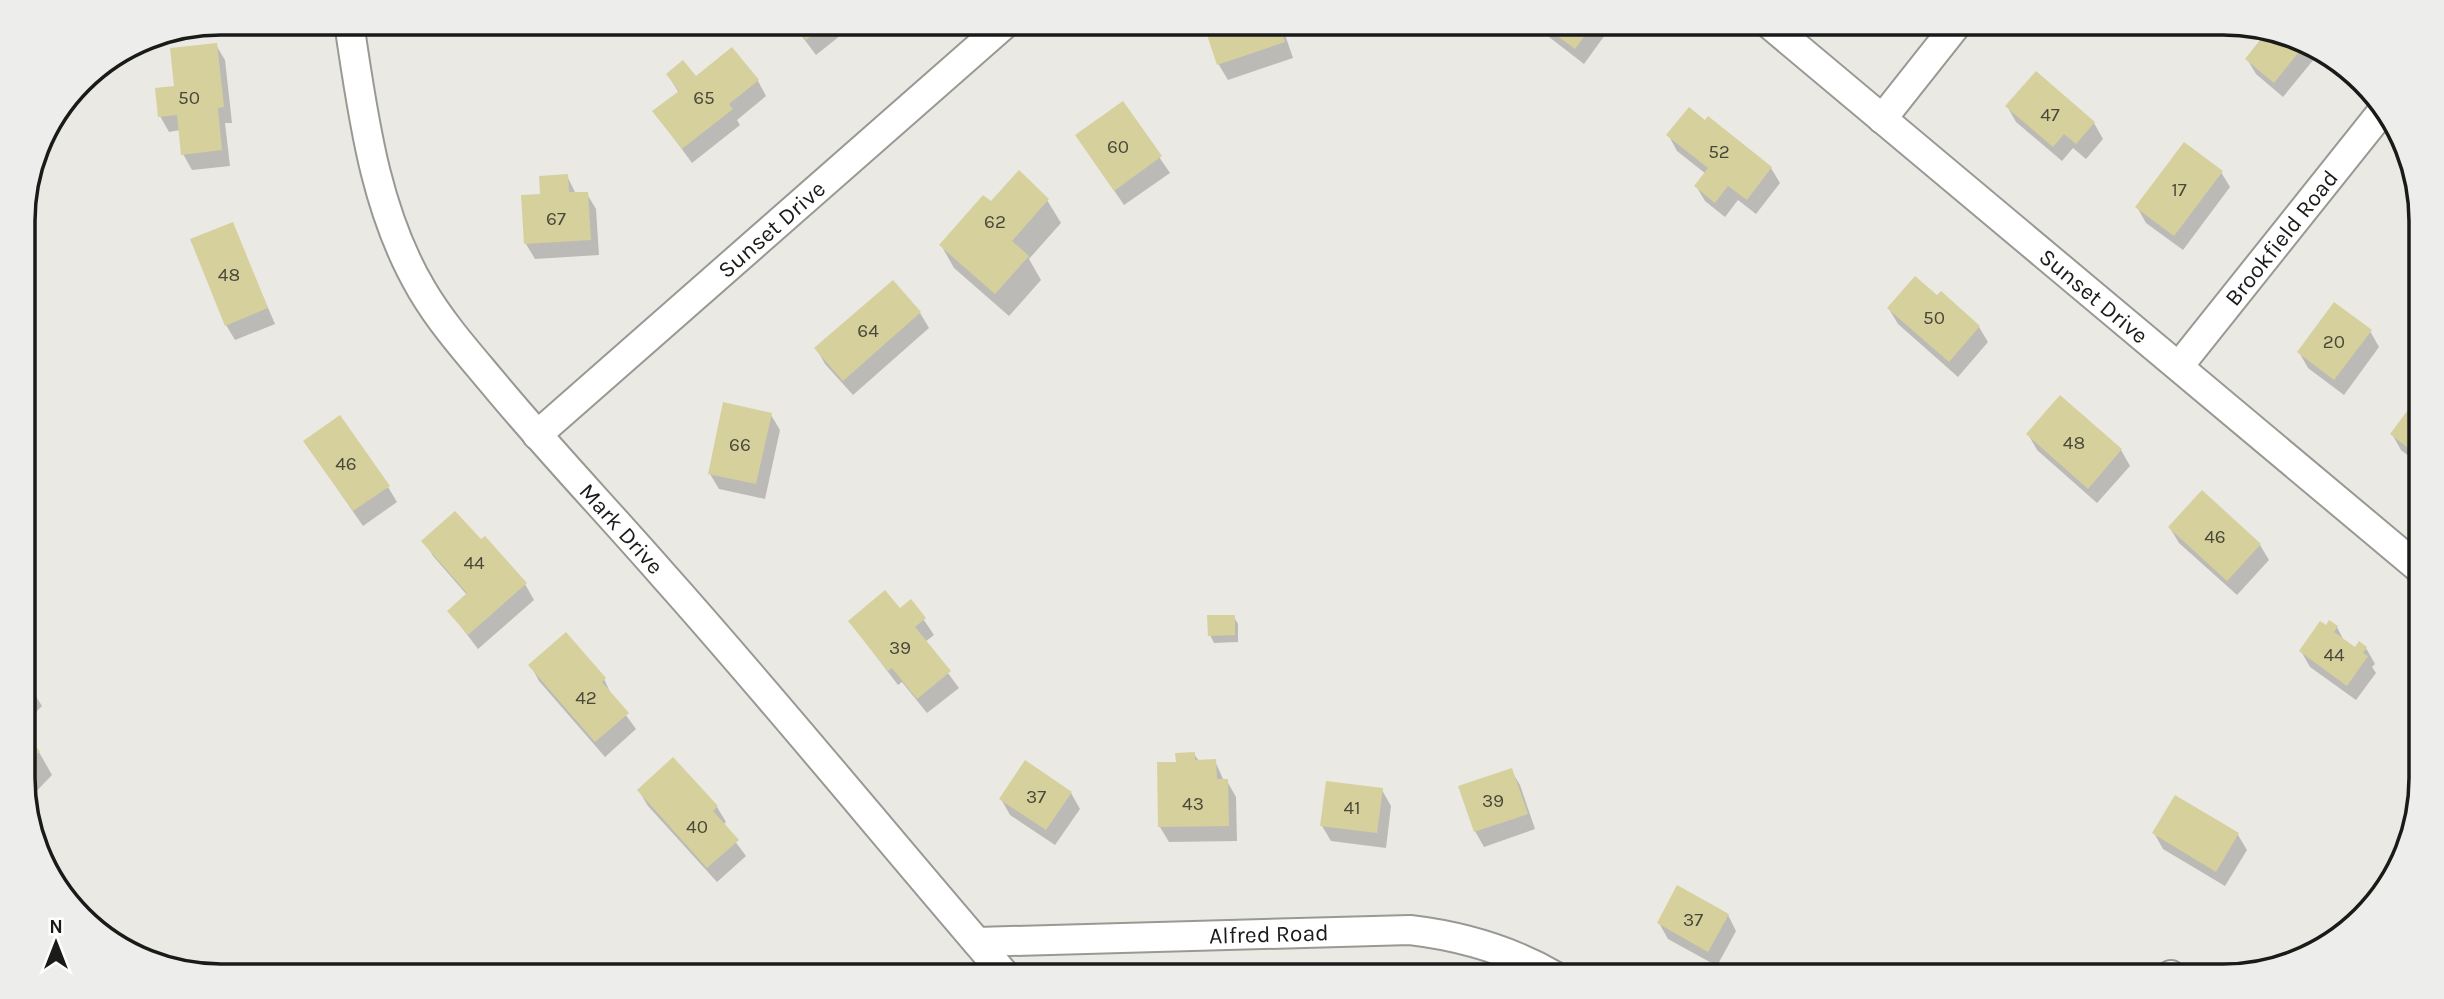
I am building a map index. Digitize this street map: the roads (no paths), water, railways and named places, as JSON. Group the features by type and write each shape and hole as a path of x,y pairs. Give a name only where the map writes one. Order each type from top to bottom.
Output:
{"street":[{"name":"Mark Drive","path":"351,35 365,126 390,221 421,289 454,336 537,435 674,587 996,964"},
{"name":"Sunset Drive","path":"537,435 992,35"},
{"name":"Sunset Drive","path":"1782,35 2409,560"},
{"path":"1882,119 1948,35"},
{"name":"Brookfield Road","path":"2179,366 2377,117"},
{"name":"Alfred Road","path":"977,942 1410,930 1447,934 1497,948 1530,964"}]}
